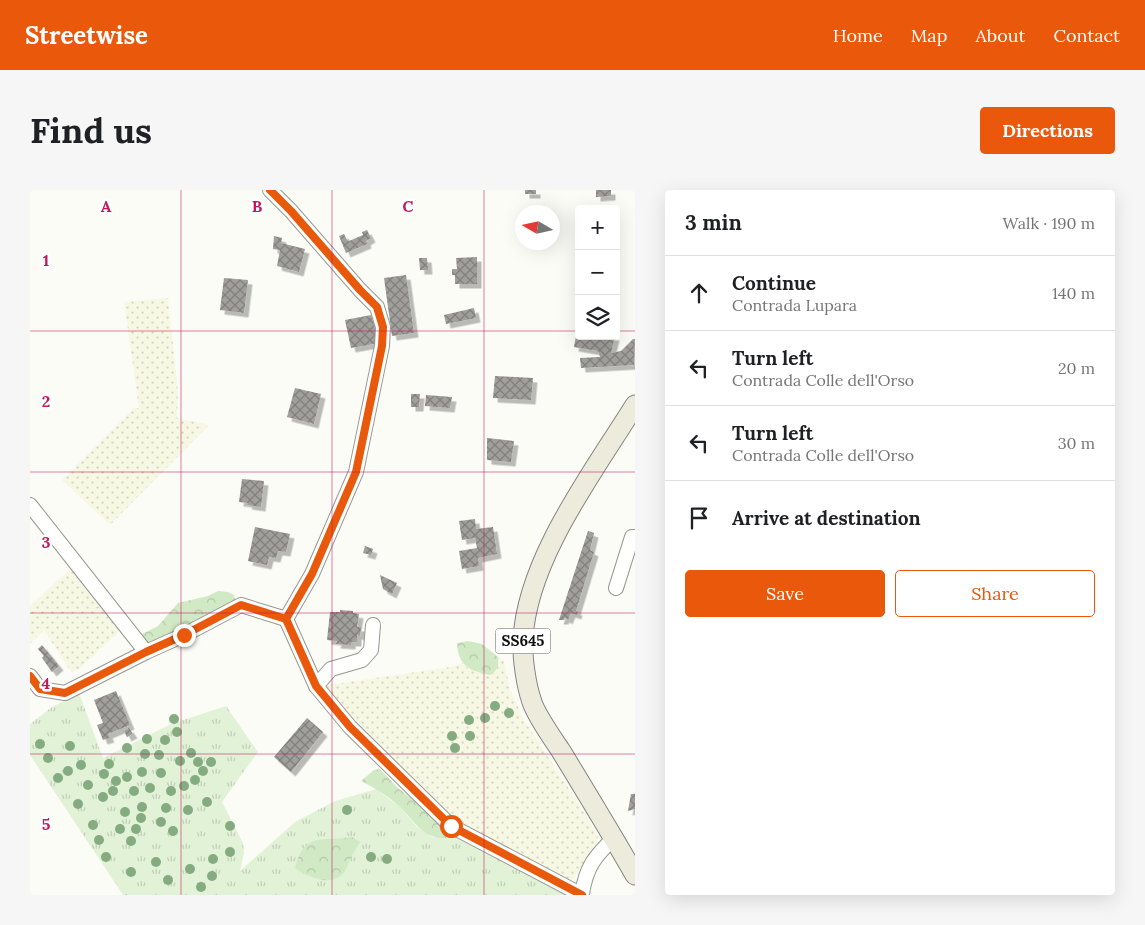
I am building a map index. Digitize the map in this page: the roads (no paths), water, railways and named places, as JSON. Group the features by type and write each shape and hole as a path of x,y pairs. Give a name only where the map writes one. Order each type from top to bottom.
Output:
{"main road":[{"name":"SS645","path":"635,405 577,497 547,555 534,586 526,616 523,639 524,664 532,704 635,875"}],"street":[{"path":"270,190 291,211 360,290 378,307 383,327 382,346 356,472 312,574 286,619"},
{"path":"30,504 146,652"},
{"path":"616,588 632,537 635,537"},
{"path":"30,676 40,689 65,693 241,605 286,619 316,686 350,727 451,826 582,894 584,877 590,864 614,838"},
{"path":"316,686 331,669 362,660 371,650 373,625"}]}
